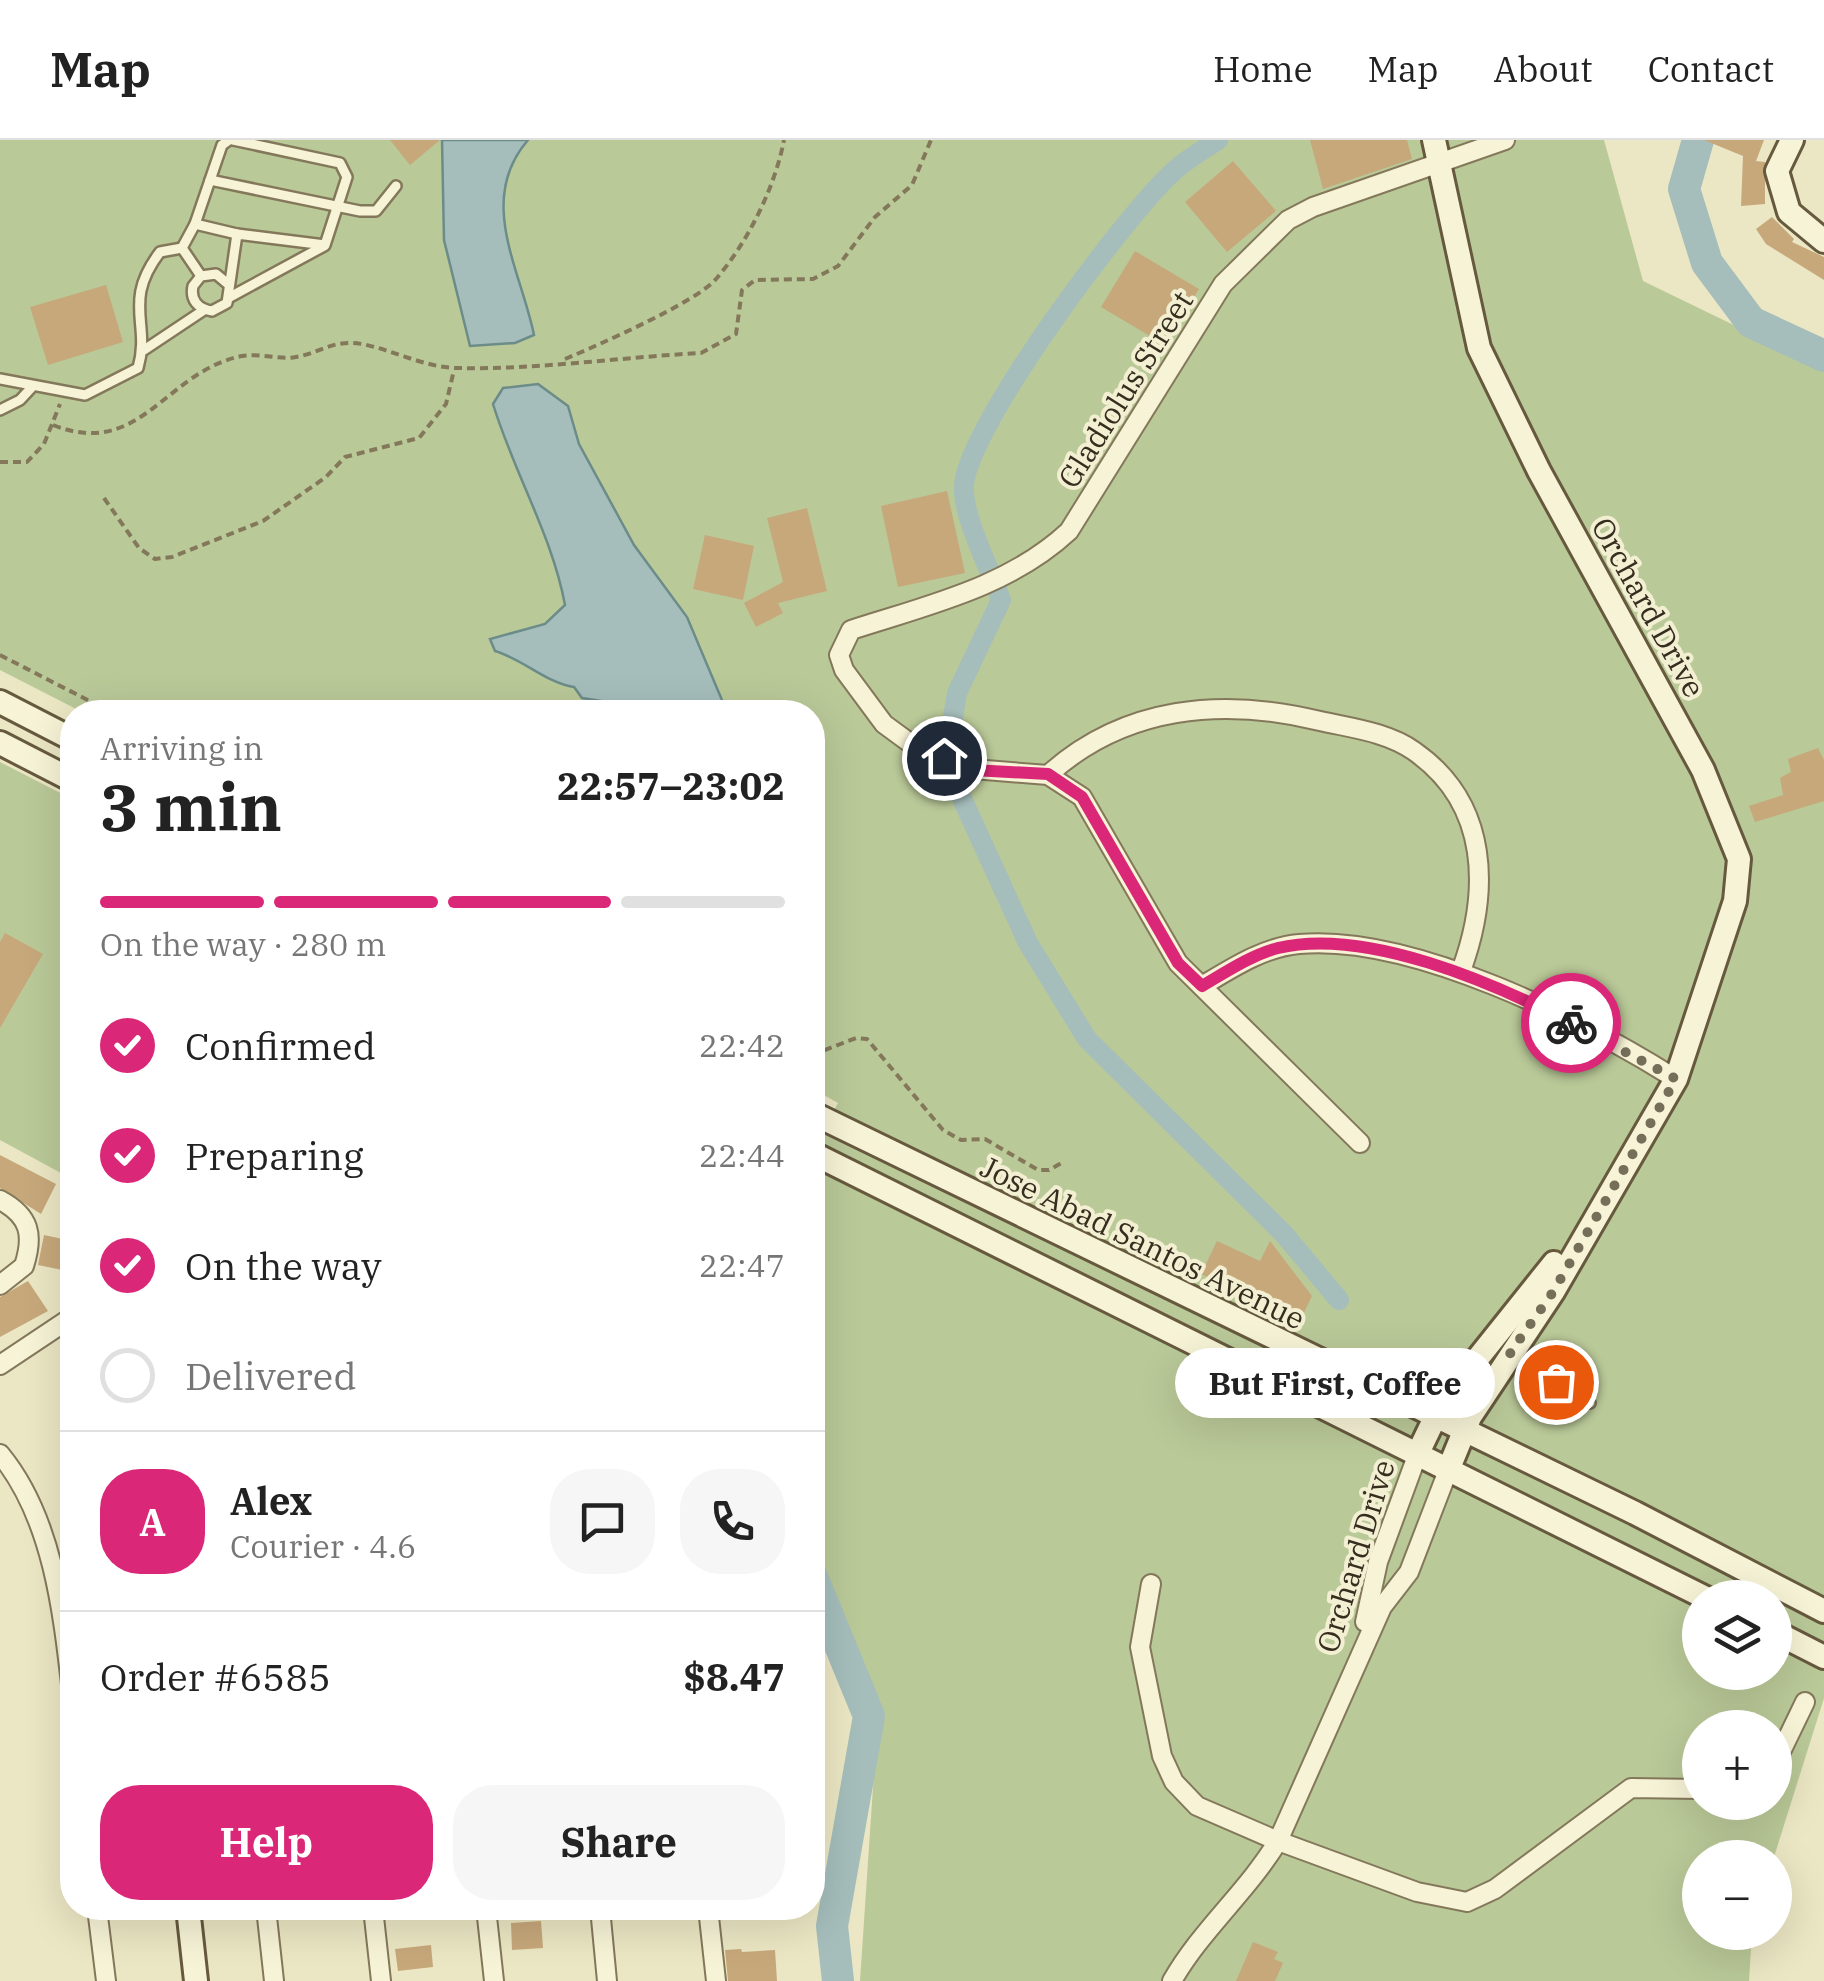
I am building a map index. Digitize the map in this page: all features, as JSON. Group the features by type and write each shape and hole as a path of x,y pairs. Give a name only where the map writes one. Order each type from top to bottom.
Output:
{"main road":[{"path":"1792,140 1777,171 1789,212 1824,241"},
{"name":"Orchard Drive","path":"1436,152 1479,348 1539,471 1703,770 1739,859 1735,901 1676,1079 1553,1292 1463,1431 1449,1468"},
{"path":"0,702 60,733"},
{"path":"0,743 60,774"},
{"name":"Orchard Drive","path":"1418,1453 1433,1416 1539,1284 1664,1104"},
{"name":"Jose Abad Santos Avenue","path":"825,1119 1824,1611"},
{"path":"825,1158 1682,1586"},
{"path":"1792,1640 1824,1656"},
{"path":"189,1920 196,1981"}],"street":[{"name":"Gladiolus Street","path":"1048,774 973,770 914,746 884,724 844,670 839,655 852,630 1009,575 1038,560 1069,531 1223,284 1288,220 1436,152 1505,140"},
{"path":"1360,1144 1178,963 1082,797 1048,774 1080,745 1128,724 1182,712 1292,714 1380,735 1412,750 1457,795 1476,846 1477,927 1461,971"},
{"path":"1202,986 1273,949 1299,944 1362,949 1461,971 1540,1006 1676,1079"},
{"path":"0,1200 24,1218 31,1233 24,1266 0,1285"},
{"path":"0,1365 60,1325"},
{"name":"Orchard Drive","path":"1346,1685 1378,1562 1418,1453"},
{"path":"0,1454 22,1480 60,1593"},
{"name":"Orchard Drive","path":"1172,1981 1188,1952 1263,1866 1278,1841 1382,1607 1408,1572 1449,1468"},
{"path":"1150,1584 1140,1647 1162,1756 1174,1782 1197,1806 1278,1841 1417,1892 1467,1902 1495,1889 1632,1788 1682,1789"},
{"path":"1792,1729 1805,1702"},
{"path":"98,1920 106,1981"},
{"path":"267,1920 274,1981"},
{"path":"374,1920 381,1981"},
{"path":"487,1920 494,1981"},
{"path":"601,1920 607,1981"},
{"path":"709,1920 716,1981"}],"lane":[{"path":"0,380 85,396 138,368 144,350 136,315 142,286 160,252 182,248 196,224 222,145 231,140 340,163 347,177 325,245 230,297 218,310 204,310 144,350"},
{"path":"210,180 337,208 376,210 396,186"},
{"path":"196,224 237,234 325,245"},
{"path":"230,297 228,284 237,234"},
{"path":"182,248 201,276"},
{"path":"201,276 216,274 228,284"},
{"path":"201,276 192,292 204,310"},
{"path":"0,410 20,400 33,386"},
{"path":"1510,1353 1590,1403"}],"path":[{"path":"560,361 616,338 714,282 777,174 784,140"},
{"path":"53,425 74,434 105,435 128,425 184,382 216,365 243,356 296,357 323,345 356,343 454,368 701,353 718,348 736,334 742,290 755,280 814,279 838,266 875,217 912,185 931,140"},
{"path":"104,498 139,548 155,560 172,557 262,521 326,477 345,457 419,438 446,404 454,368"},
{"path":"0,462 27,462 53,425 62,391"},
{"path":"0,656 88,700"},
{"path":"825,1050 856,1038 867,1039 942,1130 960,1140 984,1139 1038,1170 1049,1170 1063,1162"}],"green space":[{"path":"0,140 1604,140 1643,281 1824,369 1824,1698 1792,1800 1792,1710 1682,1710 1682,1820 1786,1820 1779,1840 1682,1840 1682,1950 1751,1950 1749,1981 860,1981 878,1713 825,1576 825,1127 838,1103 825,1096 825,700 60,700 0,670"},
{"path":"0,762 60,793 60,1172 0,1140"}],"water":[{"path":"442,140 528,140 513,163 505,187 507,236 534,335 515,343 470,346 444,240"},
{"path":"538,384 568,406 579,444 634,545 687,617 722,700 582,698 574,687 495,651 490,639 545,624 565,605 551,554 493,404 503,388"}],"building":[{"path":"390,140 440,140 410,165"},
{"path":"1310,140 1407,140 1412,159 1323,189"},
{"path":"1704,140 1764,140 1756,161 1765,162 1765,204 1741,206 1743,156"},
{"path":"1233,161 1276,211 1227,252 1185,202"},
{"path":"1772,217 1794,239 1792,242 1824,257 1824,280 1766,244 1756,229"},
{"path":"1135,251 1199,289 1165,345 1101,307"},
{"path":"106,285 123,342 48,365 30,307"},
{"path":"947,491 965,573 898,587 881,506"},
{"path":"807,508 827,591 778,603 783,613 756,627 744,603 783,582 767,518"},
{"path":"705,535 754,546 743,600 693,589"},
{"path":"1818,748 1824,760 1824,801 1755,822 1749,806 1783,795 1780,778 1791,772 1788,759"},
{"path":"5,933 43,954 0,1028 0,942"},
{"path":"0,1155 56,1184 41,1214 0,1188"},
{"path":"44,1235 60,1238 60,1270 38,1265"},
{"path":"1217,1241 1260,1261 1270,1241 1312,1296 1300,1321 1201,1274"},
{"path":"28,1281 48,1311 0,1337 0,1297"},
{"path":"541,1921 543,1948 512,1950 511,1923"},
{"path":"1253,1942 1278,1952 1274,1959 1283,1963 1275,1981 1236,1981"},
{"path":"431,1945 433,1967 398,1971 395,1949"},
{"path":"725,1950 775,1950 777,1981 728,1981"}],"waterway":[{"path":"1218,140 1174,171 1151,194 1088,273 1020,370 972,456 964,485 965,498 972,527 1001,600 957,693 950,735 953,779 1028,943 1087,1039 1284,1234 1339,1300"},
{"path":"1698,140 1684,189 1707,263 1751,322 1824,356"},
{"path":"825,1609 869,1716 832,1926 838,1981"}],"way so far":[{"path":"1556,1382 1510,1353 1553,1292 1676,1079 1571,1023"}],"place":[{"name":"But First, Coffee","path":"1556,1382"}],"route":[{"path":"944,758 973,770 1048,774 1082,797 1178,963 1202,986 1273,949 1325,944 1461,971 1571,1023"}]}
